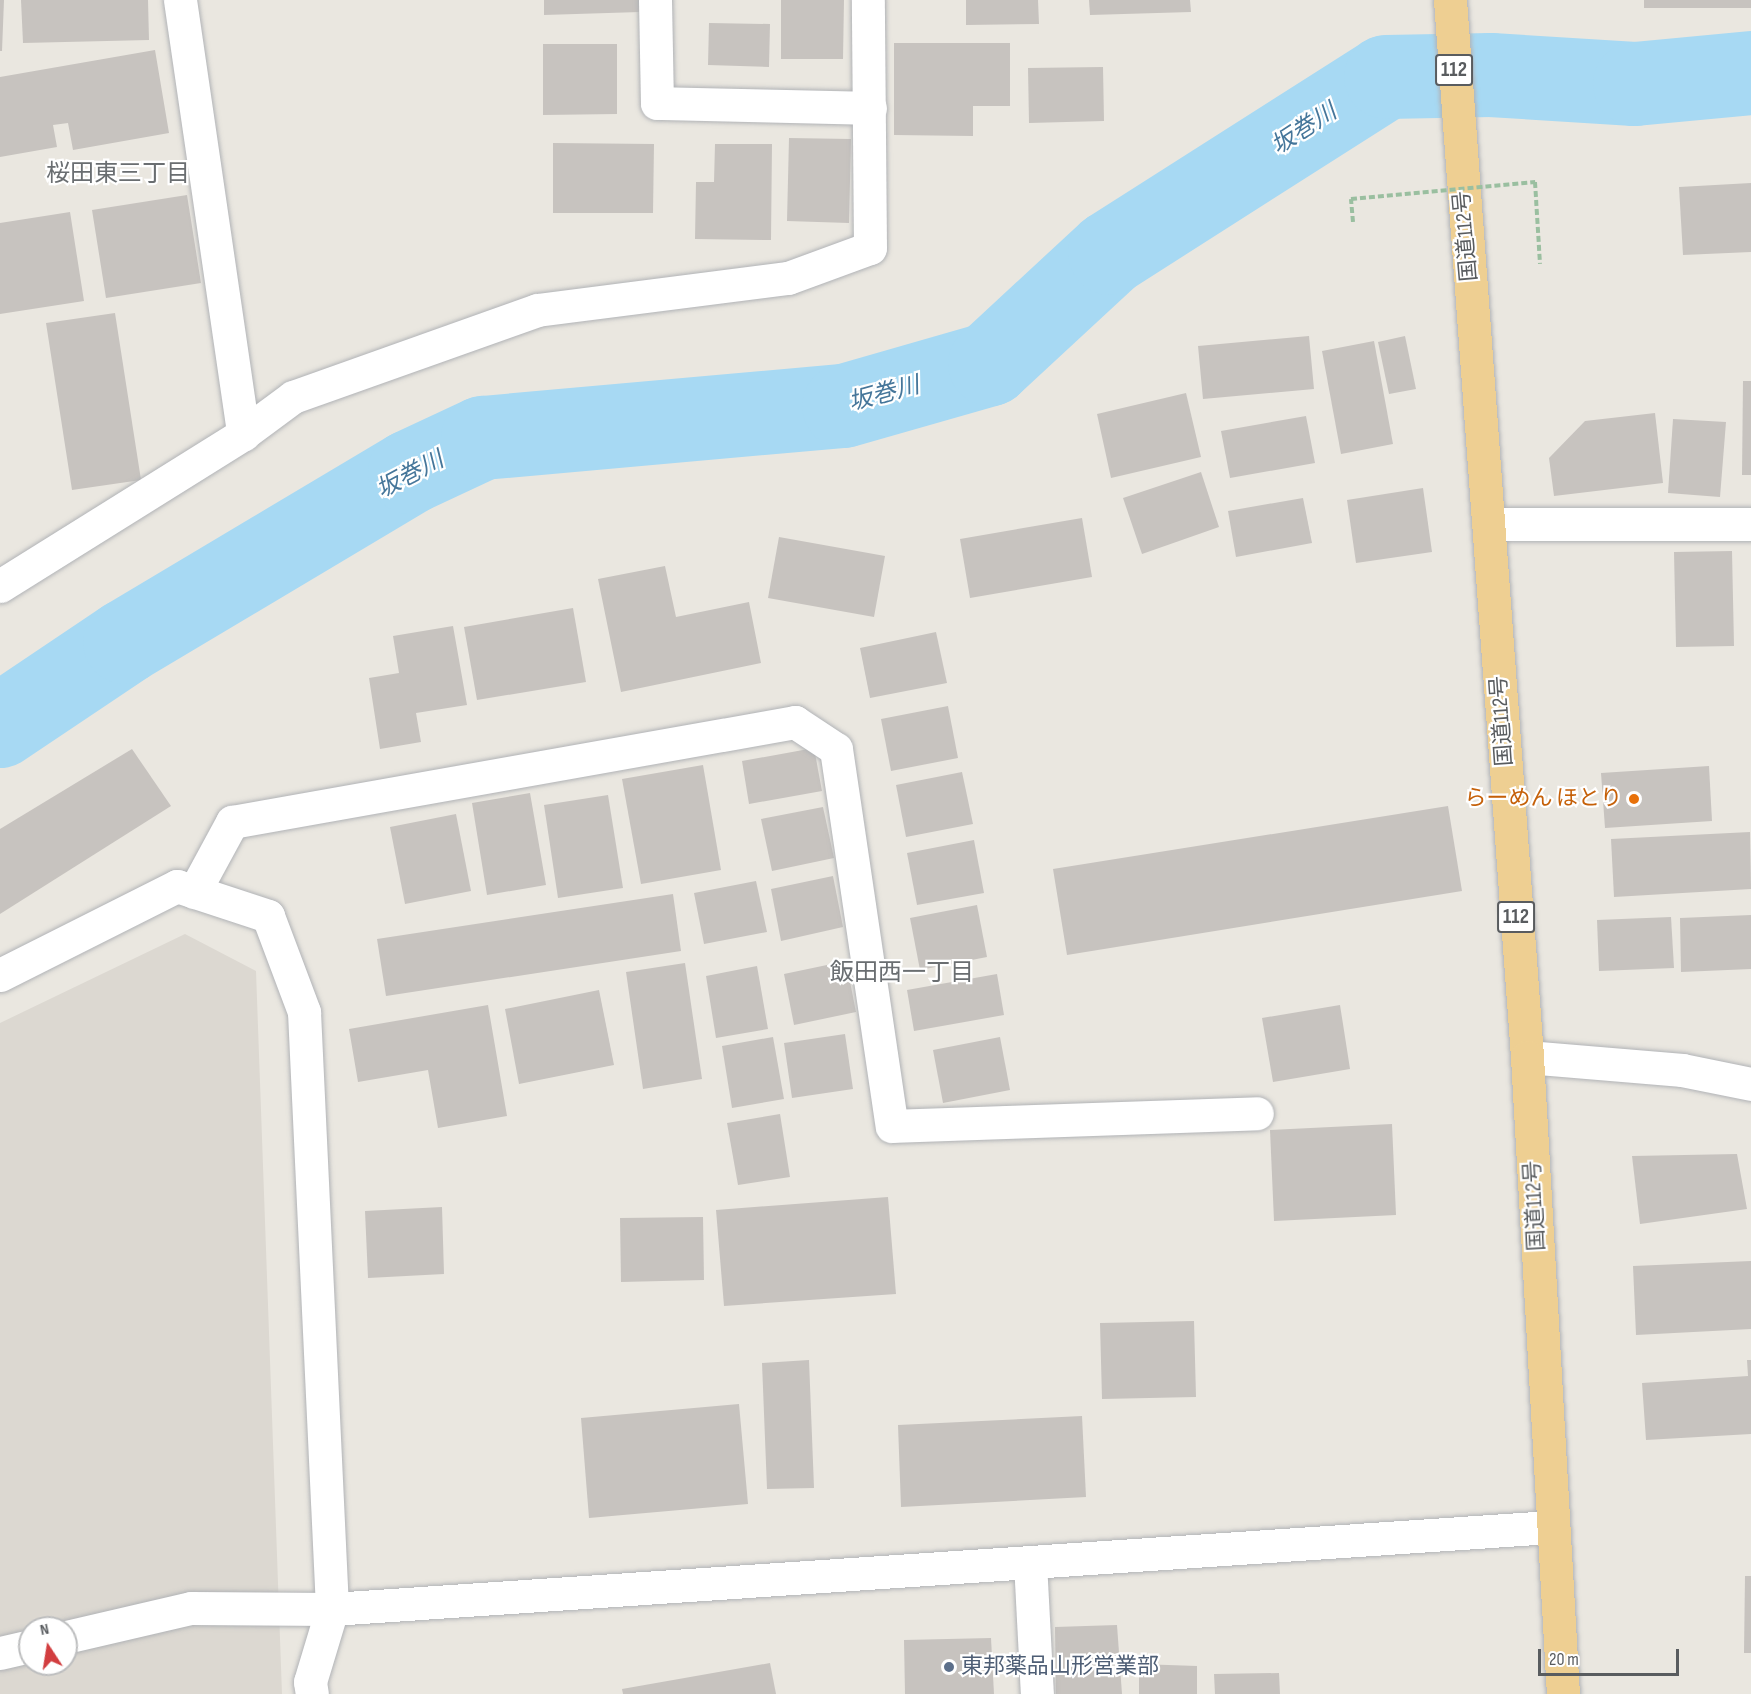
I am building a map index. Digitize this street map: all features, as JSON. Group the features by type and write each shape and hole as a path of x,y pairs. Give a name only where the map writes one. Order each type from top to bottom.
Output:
{"highway":[{"name":"国道112号","path":"1450,0 1458,140 1489,524 1527,1057 1563,1694"}],"street":[{"path":"180,0 243,434"},
{"path":"656,0 657,103 870,108"},
{"path":"0,586 243,434 293,397 537,310 788,278 870,248 868,0"},
{"path":"1489,524 1751,524"},
{"path":"194,892 232,822 795,722 836,749 892,1126 1257,1113"},
{"path":"0,975 177,886 268,916 304,1012 332,1609 310,1682 312,1694"},
{"path":"1527,1057 1582,1065 1682,1070 1751,1084"},
{"path":"78,1634 191,1608 332,1609 1552,1527"},
{"path":"1030,1562 1037,1694"},
{"path":"0,1653 18,1649"}],"path":[{"path":"1353,222 1351,199 1535,182 1540,264"}],"shaded area":[{"path":"185,934 256,971 282,1694 0,1694 0,1023"}],"building":[{"path":"0,0 4,0 2,51 0,51"},
{"path":"21,0 148,0 149,40 23,43"},
{"path":"544,0 639,0 640,12 544,15"},
{"path":"781,0 844,0 843,59 781,59"},
{"path":"966,0 1038,0 1039,24 966,25"},
{"path":"1089,0 1190,0 1191,12 1090,15"},
{"path":"1644,0 1751,0 1751,8 1644,8"},
{"path":"709,23 770,24 769,67 708,65"},
{"path":"894,43 1010,43 1010,106 973,106 973,136 894,135"},
{"path":"543,44 617,44 617,114 543,115"},
{"path":"155,50 169,133 73,150 68,123 53,125 57,147 0,157 0,77"},
{"path":"1103,67 1104,121 1029,123 1028,68"},
{"path":"789,138 851,139 849,223 787,221"},
{"path":"553,143 654,144 653,213 553,213"},
{"path":"715,144 772,144 771,240 695,239 696,182 714,182"},
{"path":"1751,183 1751,252 1683,255 1679,187"},
{"path":"187,195 201,283 106,298 92,210"},
{"path":"70,212 84,301 0,314 0,223"},
{"path":"115,313 141,480 72,490 46,323"},
{"path":"1309,336 1314,389 1203,399 1198,346"},
{"path":"1405,336 1416,389 1389,394 1378,342"},
{"path":"1374,341 1393,444 1341,454 1322,351"},
{"path":"1743,381 1751,381 1751,475 1742,475"},
{"path":"1186,393 1201,457 1111,478 1097,414"},
{"path":"1655,413 1663,483 1554,496 1549,458 1585,421"},
{"path":"1306,416 1315,463 1230,478 1221,431"},
{"path":"1673,419 1726,422 1720,497 1668,493"},
{"path":"1201,472 1219,527 1142,554 1123,498"},
{"path":"1423,488 1432,552 1356,563 1347,500"},
{"path":"1303,498 1312,543 1236,557 1228,511"},
{"path":"1082,518 1092,577 970,598 960,539"},
{"path":"779,537 885,556 874,617 768,598"},
{"path":"1732,551 1734,646 1676,647 1674,552"},
{"path":"665,566 676,617 749,602 761,663 621,692 598,579"},
{"path":"573,608 586,682 477,700 464,627"},
{"path":"453,626 467,705 416,713 421,742 380,749 369,678 399,673 393,636"},
{"path":"936,632 947,683 870,698 860,648"},
{"path":"948,706 958,758 891,771 881,719"},
{"path":"814,748 822,791 749,804 742,761"},
{"path":"132,749 171,806 0,914 0,829"},
{"path":"703,765 721,870 641,884 622,779"},
{"path":"1709,766 1712,821 1605,828 1601,773"},
{"path":"962,772 973,824 906,837 896,785"},
{"path":"530,793 546,885 487,895 472,803"},
{"path":"608,795 623,888 558,898 544,805"},
{"path":"1448,806 1462,891 1067,955 1053,869"},
{"path":"823,807 834,858 772,871 761,819"},
{"path":"456,814 471,891 405,904 390,827"},
{"path":"1750,832 1751,889 1614,897 1611,839"},
{"path":"974,840 984,893 917,905 907,853"},
{"path":"833,876 843,927 781,941 771,889"},
{"path":"756,881 767,932 704,944 694,893"},
{"path":"673,894 681,951 386,996 377,939"},
{"path":"977,905 987,957 920,970 910,918"},
{"path":"1751,915 1751,969 1681,972 1680,918"},
{"path":"1671,917 1674,968 1599,971 1597,920"},
{"path":"846,961 856,1012 794,1025 784,974"},
{"path":"685,963 702,1079 643,1089 626,972"},
{"path":"757,966 768,1029 716,1038 706,976"},
{"path":"997,974 1004,1015 914,1031 907,990"},
{"path":"599,990 614,1065 519,1084 505,1009"},
{"path":"488,1005 507,1116 438,1128 428,1070 358,1082 349,1029"},
{"path":"1340,1005 1350,1069 1273,1082 1262,1018"},
{"path":"845,1034 853,1089 792,1098 784,1043"},
{"path":"773,1037 784,1099 732,1108 722,1046"},
{"path":"1000,1037 1010,1090 943,1103 933,1050"},
{"path":"780,1114 790,1177 738,1185 727,1123"},
{"path":"1392,1124 1396,1215 1274,1221 1270,1130"},
{"path":"1737,1154 1747,1209 1640,1224 1632,1156"},
{"path":"888,1197 896,1294 724,1306 716,1210"},
{"path":"442,1207 444,1274 368,1278 365,1211"},
{"path":"703,1217 704,1280 621,1282 620,1218"},
{"path":"1751,1261 1751,1329 1636,1335 1633,1266"},
{"path":"1194,1321 1196,1397 1102,1399 1100,1323"},
{"path":"809,1360 814,1488 767,1489 762,1363"},
{"path":"1747,1360 1751,1360 1751,1434 1646,1440 1642,1383 1748,1376"},
{"path":"739,1404 748,1504 589,1518 581,1418"},
{"path":"1082,1416 1086,1497 901,1507 898,1425"},
{"path":"1745,1576 1751,1576 1751,1653 1744,1653"},
{"path":"1117,1625 1122,1694 1056,1694 1055,1627"},
{"name":"東邦薬品山形営業部","path":"991,1638 994,1694 905,1694 904,1640"},
{"path":"770,1663 776,1694 623,1694 622,1689"},
{"path":"1139,1664 1197,1666 1197,1694 1139,1694"},
{"path":"1279,1673 1280,1694 1215,1694 1214,1674"}],"waterway":[{"name":"坂巻川","path":"0,726 125,642 410,472 483,438 844,406 990,364 1110,253 1386,77 1491,75 1635,84 1751,73"}],"place":[{"name":"らーめん ほとり","path":"1634,799"},
{"name":"東邦薬品山形営業部","path":"949,1667"}],"district":[{"name":"桜田東三丁目","path":"118,174"},
{"name":"飯田西一丁目","path":"902,973"}]}
